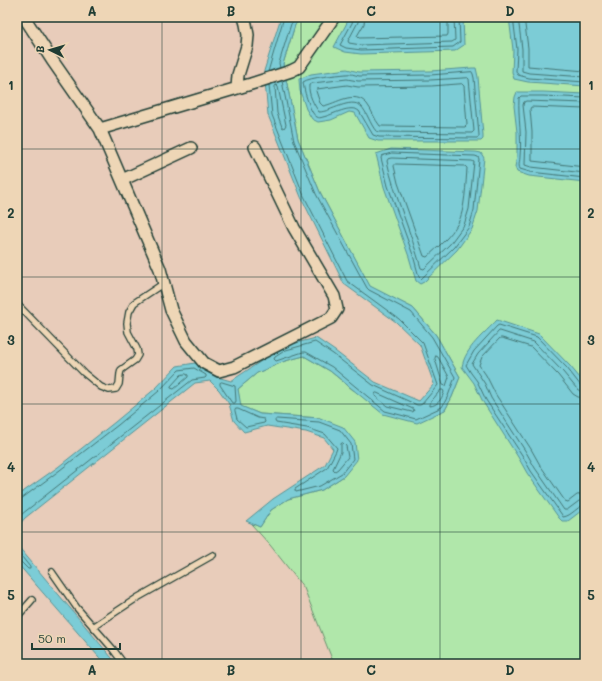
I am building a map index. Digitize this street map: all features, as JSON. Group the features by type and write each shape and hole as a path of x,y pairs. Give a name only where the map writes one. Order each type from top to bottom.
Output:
{"street":[{"path":"24,17 100,129 160,269 171,310 186,341 204,363 219,371 234,367 331,318 337,309 334,296 294,228 255,147"},
{"path":"237,88 238,75 247,46 248,35 244,17"},
{"path":"100,129 291,71 299,67 334,17"},
{"path":"122,180 191,148"}],"lane":[{"path":"17,304 84,373 101,387 109,390 116,389 119,384 122,370 135,360 138,355 137,349 128,332 128,312 134,303 164,283"},
{"path":"94,627 137,598 213,555"},
{"path":"52,572 77,608 124,664"},
{"path":"17,617 32,600"}],"green space":[{"path":"301,17 585,17 585,664 334,664 304,588 252,525 253,524 260,527 271,510 288,499 322,490 344,476 320,418 260,414 240,406 238,389 257,373 285,361 304,356 330,371 353,390 445,410 460,377 436,335 413,308 370,287 320,192 298,139 283,64 295,25"}],"water":[{"path":"281,17 301,17 295,25 283,64 298,139 320,192 370,286 413,308 436,335 460,377 452,397 445,410 417,423 383,414 330,371 304,356 285,361 257,373 238,389 241,406 260,414 320,418 343,427 355,442 357,460 344,476 322,490 288,499 271,510 260,527 246,521 273,499 325,465 333,449 324,438 306,432 267,426 244,432 234,421 229,404 219,390 210,381 195,383 25,518 17,527 17,496 58,467 115,422 156,388 177,366 195,363 217,377 231,381 284,346 316,338 375,382 419,401 434,384 420,345 396,322 344,284 301,197 268,115 264,71"},
{"path":"350,17 463,17 464,45 455,51 361,54 345,52 334,47"},
{"path":"509,17 585,17 585,86 528,82 514,79 512,72 513,50"},
{"path":"476,68 483,135 483,139 481,141 378,141 369,138 355,113 349,112 331,120 318,122 312,119 306,109 300,91 299,79 311,74 347,69 359,72 430,71"},
{"path":"517,92 585,94 585,182 529,176 517,172 515,167 517,156 517,132 514,106"},
{"path":"391,149 476,152 481,153 484,158 478,211 472,229 457,250 424,282 420,284 416,281 384,187 376,154"},
{"path":"497,320 539,334 585,384 585,508 568,521 562,521 559,518 527,473 483,402 474,383 462,367 471,347"},
{"path":"17,545 117,664 105,664 17,563"}]}
